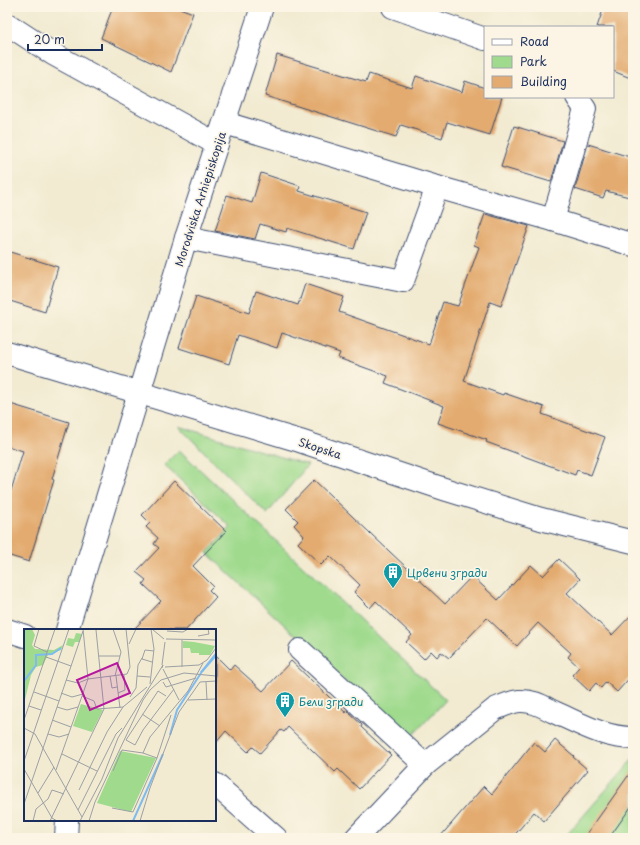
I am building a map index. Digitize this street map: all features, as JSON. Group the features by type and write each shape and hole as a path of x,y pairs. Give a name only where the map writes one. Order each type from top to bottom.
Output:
{"street":[{"name":"Morodviska Arhiepiskopija","path":"67,629 186,238 262,7"},
{"path":"393,7 484,39"},
{"path":"7,24 54,54 217,144"},
{"path":"553,220 586,109 578,98"},
{"path":"224,123 633,245"},
{"path":"186,238 403,281 437,187"},
{"name":"Skopska","path":"7,353 300,441 534,517 633,542"},
{"path":"7,630 24,636"},
{"path":"300,650 426,765"},
{"path":"356,838 426,765 495,709 508,703 518,701 538,704 595,731 612,736 633,738"},
{"path":"216,785 276,838"},
{"path":"66,838 67,821"}],"green space":[{"path":"178,426 308,465 267,514"},
{"path":"179,450 446,700 408,740 207,553 231,527 164,465"},
{"path":"633,759 633,838 564,838"}],"building":[{"path":"113,7 177,7 193,13 171,72 101,38"},
{"path":"604,7 633,7 633,79 614,71 614,26 597,26"},
{"path":"277,55 366,82 369,74 412,88 416,76 462,92 465,81 484,88 484,98 502,98 490,135 447,122 442,138 401,125 396,137 265,96"},
{"path":"514,126 563,141 551,182 501,167"},
{"path":"588,144 633,158 633,198 606,191 603,198 575,189"},
{"path":"261,173 300,186 299,191 366,212 354,249 287,228 286,232 260,224 255,239 215,231 227,195 252,203"},
{"path":"485,214 529,226 501,306 490,302 464,381 503,395 504,393 544,407 542,414 605,437 591,475 577,470 575,475 486,442 487,440 438,423 444,406 385,383 388,376 338,358 340,353 282,333 277,348 238,335 229,364 179,348 196,296 249,313 256,291 298,305 305,284 344,297 339,312 429,344 443,302 458,306 479,247 474,245"},
{"path":"7,251 58,267 45,312 7,300"},
{"path":"7,403 69,422 52,479 54,480 29,562 7,555 7,504 23,451 7,446"},
{"name":"Црвени згради","path":"314,480 445,604 472,576 498,600 531,565 543,576 559,559 580,579 567,593 612,635 633,613 633,674 617,692 606,682 601,688 596,683 589,691 572,675 579,667 568,657 571,653 538,623 517,646 487,618 449,658 441,652 437,657 431,651 424,659 406,642 412,635 376,601 370,608 354,592 360,585 330,556 321,565 298,543 304,536 294,525 298,521 286,509"},
{"path":"174,481 226,531 193,566 213,586 209,590 216,597 187,629 134,629 161,601 143,584 146,580 136,572 159,548 154,544 158,538 146,527 150,523 142,515"},
{"name":"Бели згради","path":"216,656 230,670 234,665 263,691 291,661 346,713 347,711 362,725 361,727 391,755 359,789 338,769 335,772 288,727 284,732 281,730 260,753 253,747 248,752 226,731 216,743"},
{"path":"555,740 588,770 544,821 534,812 512,838 439,838 484,786 492,794 534,742 545,752"},
{"path":"633,769 633,804 609,838 584,838"}],"place":[{"name":"Црвени згради","path":"393,589"},
{"name":"Бели згради","path":"285,718"}]}
